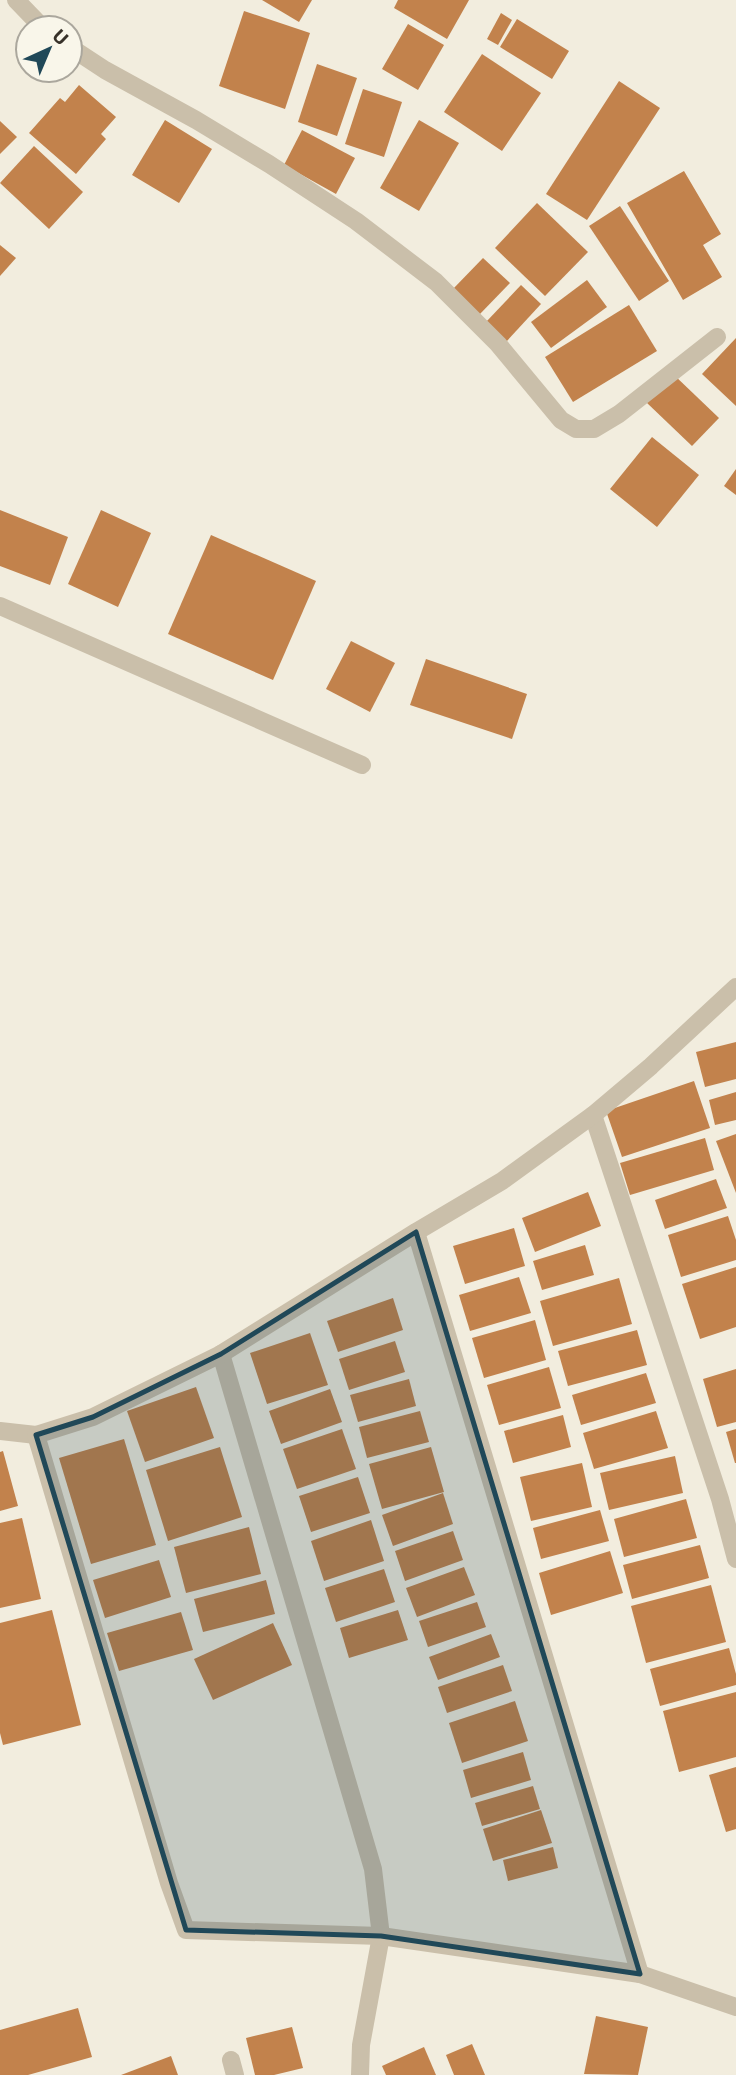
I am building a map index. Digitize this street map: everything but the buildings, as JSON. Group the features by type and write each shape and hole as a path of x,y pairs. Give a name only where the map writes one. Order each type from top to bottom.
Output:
{"street":[{"path":"16,0 30,14"},
{"path":"84,56 269,164 356,221 436,282 498,344 561,420 576,429 594,429 619,414 717,337"},
{"path":"0,606 362,765"},
{"path":"0,1431 36,1435 93,1418 221,1354 502,1181 593,1115 651,1066 736,987"},
{"path":"593,1115 728,1496 736,1559"},
{"path":"416,1232 640,1974"},
{"path":"221,1354 373,1869 381,1936 361,2045 360,2075"},
{"path":"36,1435 169,1883 186,1930 381,1936 640,1974 736,2007"}],"highlighted area":[{"path":"416,1232 640,1974 381,1936 186,1930 36,1435 93,1417 221,1354"}]}
